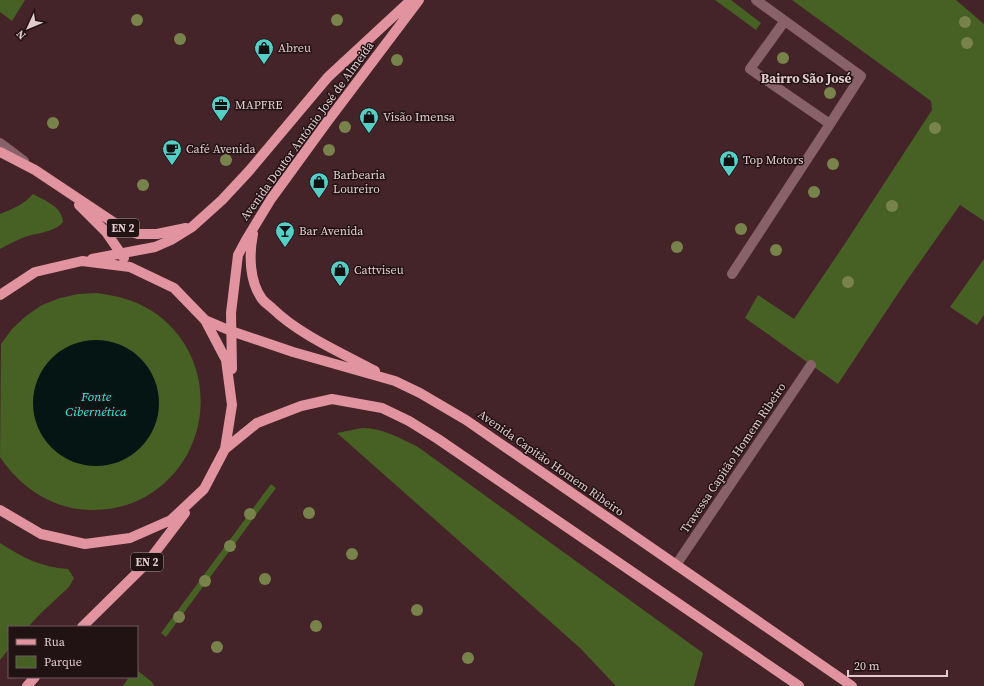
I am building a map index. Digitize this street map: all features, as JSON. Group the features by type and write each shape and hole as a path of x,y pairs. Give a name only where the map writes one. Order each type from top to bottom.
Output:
{"main road":[{"name":"Avenida Doutor António José de Almeida","path":"0,295 35,272 155,246 171,240 192,227 222,200 249,171 328,77 411,0"},
{"name":"Avenida Doutor António José de Almeida","path":"232,404 231,313 238,255 254,225 327,122 419,0"},
{"name":"EN 2","path":"0,152 35,170 122,228 138,234 157,234 192,227"},
{"path":"63,190 106,232 130,266"},
{"path":"254,225 250,250 256,288 262,299 280,316 296,327 395,381"},
{"path":"0,510 41,534 85,544 130,538 171,520 204,489 225,449 232,404 226,360 205,320 174,288 130,266 82,261"},
{"name":"Avenida Capitão Homem Ribeiro","path":"205,320 292,352 395,381 420,393 466,420 852,686"},
{"path":"225,449 257,423 301,406 332,400 382,408 409,421 438,439 799,686"},
{"name":"EN 2","path":"83,626 147,563 204,489"},
{"path":"27,686 34,678"}],"street":[{"path":"732,274 861,76 784,22 756,0"},
{"path":"784,22 750,69 830,124"},
{"path":"0,143 35,170"},
{"name":"Travessa Capitão Homem Ribeiro","path":"676,565 811,365"}],"green space":[{"path":"0,0 25,0 12,21 0,12"},
{"path":"715,0 731,0 761,23 756,30"},
{"path":"792,0 956,0 984,24 984,221 960,205 903,286 838,384 745,318 758,295 794,319 932,110 931,101"},
{"path":"33,194 56,208 62,216 63,222 55,228 25,237 0,249 0,214 18,206"},
{"path":"984,259 984,315 977,325 950,307"},
{"path":"97,293 119,297 139,304 152,311 174,330 190,353 198,379 201,406 196,432 186,457 168,479 145,497 137,501 113,508 87,510 54,503 33,491 15,476 0,457 1,344 12,329 26,316 42,305 60,298 78,294"},
{"path":"370,428 384,432 418,447 703,653 694,686 616,686 580,648 337,433"},
{"path":"271,484 276,488 166,637 161,633"},
{"path":"0,543 32,561 68,569 74,578 69,587 29,626 8,626 8,650 0,660"},
{"path":"138,671 152,682 154,686 123,686 128,678 138,678"}],"water":[{"name":"Fonte Cibernética","path":"90,340 102,340 120,344 141,358 155,379 159,403 155,427 141,448 120,462 102,466 90,466 72,462 51,448 37,427 33,409 33,397 37,379 51,358 72,344"}],"place":[{"name":"Abreu","path":"264,65"},
{"name":"MAPFRE","path":"221,122"},
{"name":"Visão Imensa","path":"369,134"},
{"name":"Café Avenida","path":"172,166"},
{"name":"Top Motors","path":"729,177"},
{"name":"Barbearia Loureiro","path":"319,199"},
{"name":"Bar Avenida","path":"285,248"},
{"name":"Cattviseu","path":"340,287"}],"district":[{"name":"Bairro São José","path":"806,78"}]}
